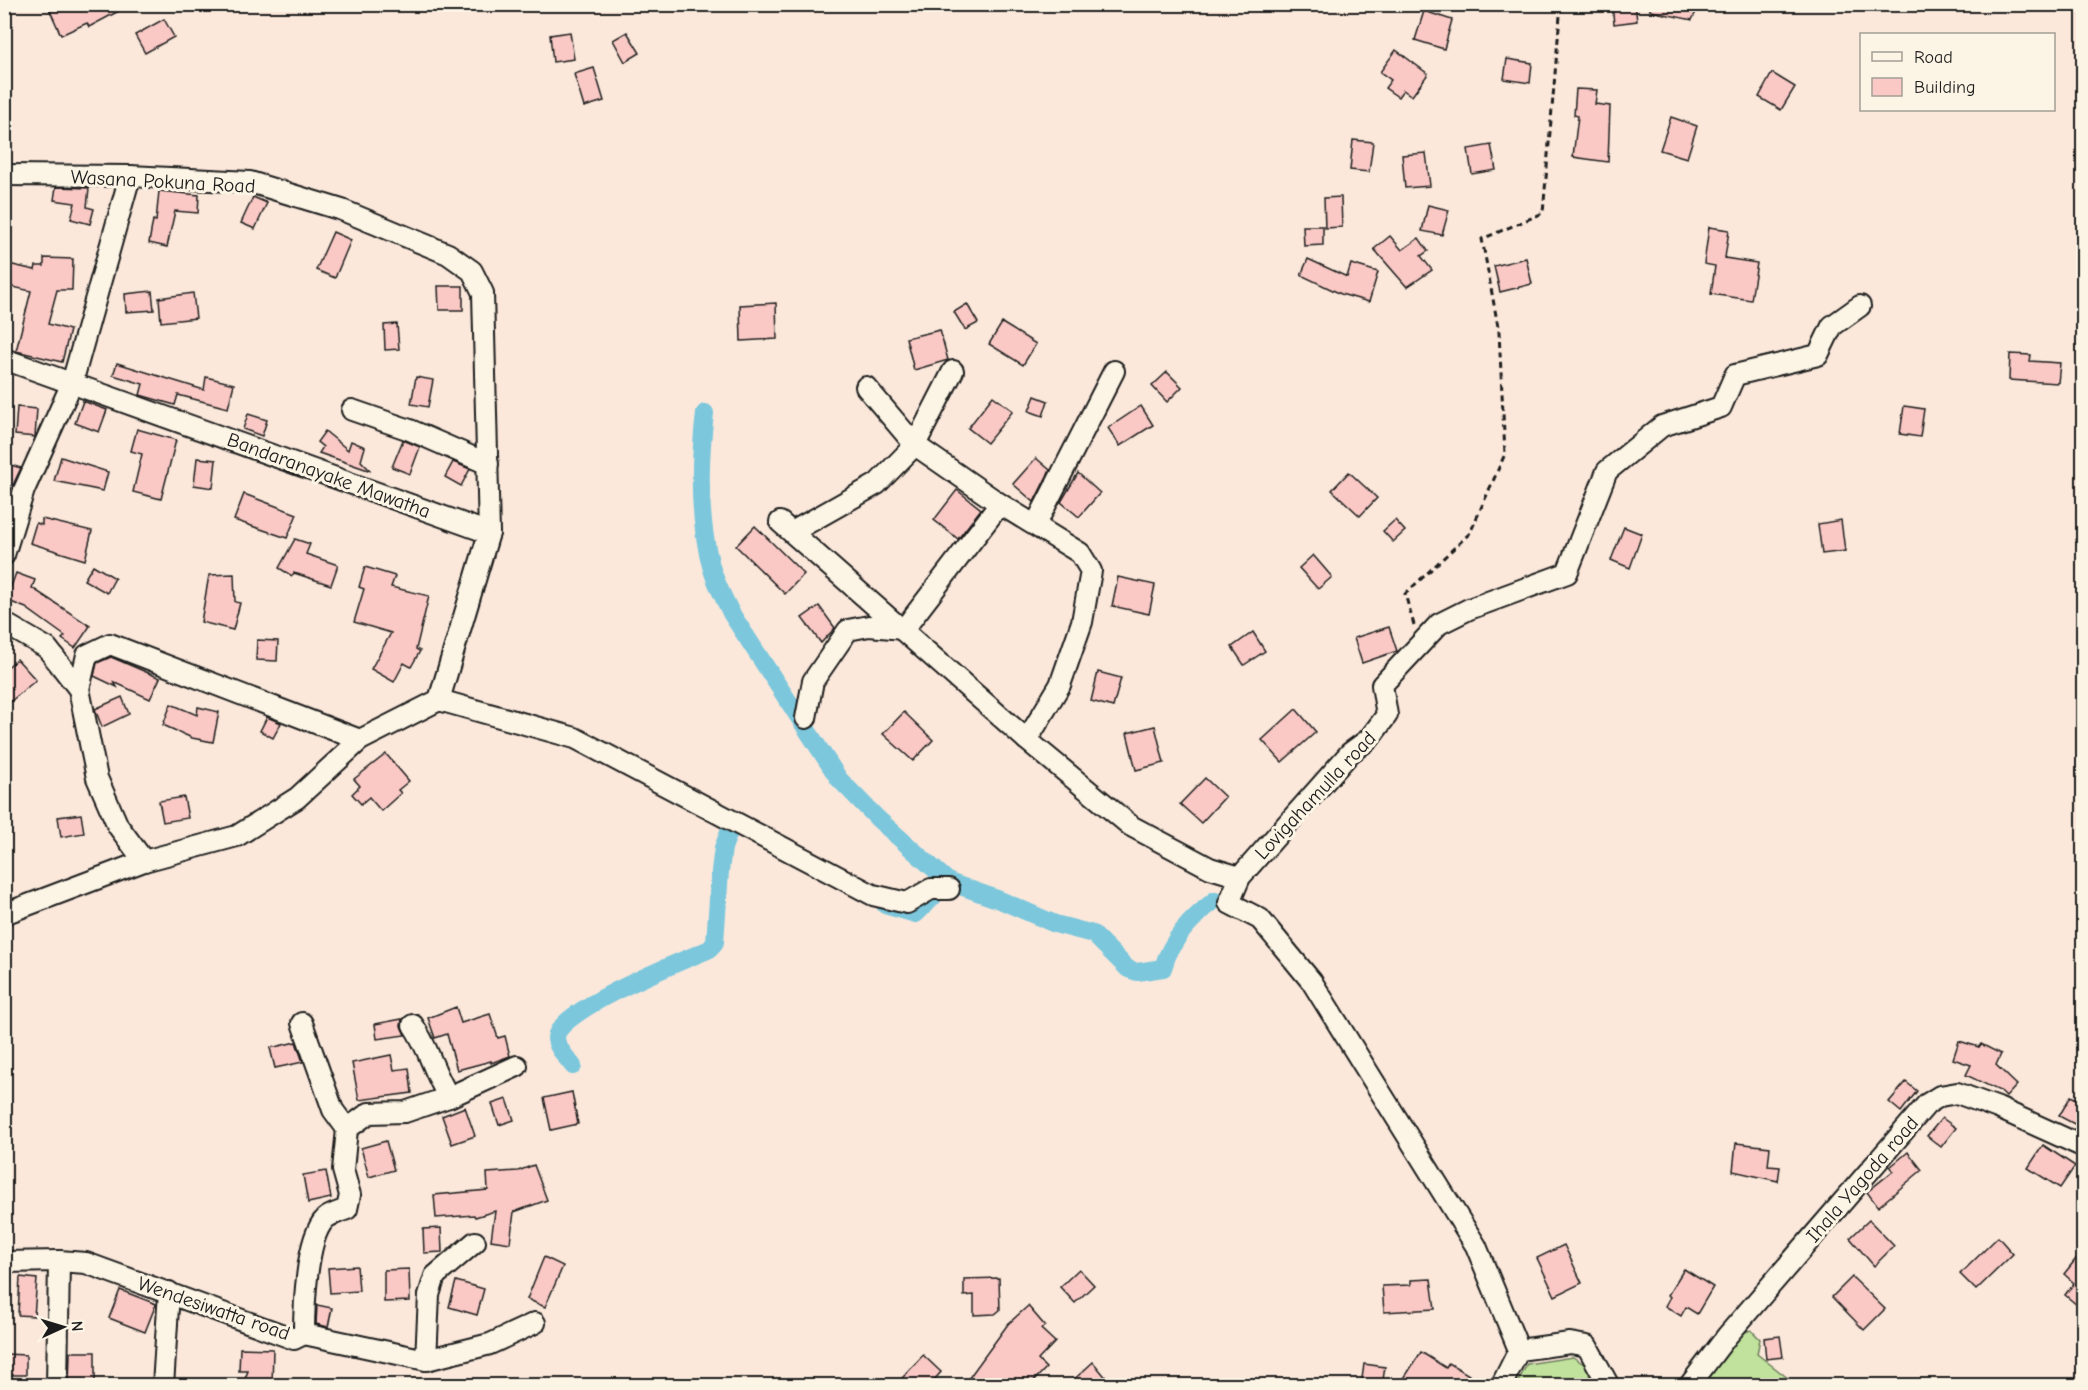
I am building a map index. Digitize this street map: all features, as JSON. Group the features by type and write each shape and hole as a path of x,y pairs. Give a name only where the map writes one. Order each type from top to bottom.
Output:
{"street":[{"name":"Wasana Pokuna Road","path":"4,175 130,176 250,182 342,210 447,254 472,271 483,293 489,533"},
{"path":"4,555 24,490 72,382 130,176"},
{"name":"Lovigahamulla road","path":"1519,1350 1476,1246 1312,982 1260,920 1229,903 1240,878 1350,753 1369,739 1387,715 1382,685 1439,624 1469,609 1566,573 1607,471 1662,426 1721,407 1735,375 1818,355 1832,326 1860,306"},
{"name":"Bandaranayake Mawatha","path":"4,359 489,533"},
{"path":"953,371 915,445 877,484 786,527 1028,740 1131,826 1210,868 1240,878"},
{"path":"1036,524 1114,371"},
{"path":"866,387 915,445 1000,504 1080,553 1090,571 1082,622 1060,685 1028,740"},
{"path":"352,410 410,430 488,464"},
{"path":"904,629 1000,504"},
{"path":"439,700 489,533"},
{"path":"4,623 47,648 79,689"},
{"path":"806,718 813,681 848,630 868,626 904,629"},
{"path":"144,861 118,826 97,778 79,689 87,655 110,644 360,740"},
{"path":"4,914 144,861 237,836 297,798 360,740 439,700 575,738 873,895 908,903 940,889"},
{"path":"302,1023 333,1110 347,1129 369,1113 405,1112 449,1097 517,1066"},
{"path":"413,1025 426,1043 435,1076 449,1097"},
{"name":"Ihala Yagoda road","path":"1689,1386 1727,1336 1927,1104 1940,1096 1957,1093 2084,1147"},
{"name":"Wendesiwatta road","path":"4,1262 86,1263 294,1339 304,1334 304,1293 317,1231 326,1217 347,1209 350,1195 343,1170 347,1129"},
{"path":"426,1360 429,1295 435,1276 475,1242"},
{"path":"57,1386 59,1261"},
{"path":"163,1386 169,1292"},
{"path":"304,1334 426,1360 490,1344 535,1323"},
{"path":"1501,1386 1519,1350 1570,1342 1587,1346 1609,1386"}],"path":[{"path":"1419,644 1405,594 1470,533 1505,454 1499,332 1482,240 1543,213 1561,4"}],"green space":[{"path":"1751,1330 1760,1339 1757,1354 1793,1382 1814,1385 1703,1386 1739,1334"},
{"path":"1573,1357 1591,1369 1596,1385 1516,1386 1527,1364"}],"building":[{"path":"47,4 132,4 89,27 87,23 61,35"},
{"path":"1612,4 1635,4 1637,21 1614,24"},
{"path":"1650,4 1700,4 1692,20 1650,11"},
{"path":"1424,11 1452,20 1444,49 1415,40"},
{"path":"164,19 174,37 145,53 135,35"},
{"path":"570,32 574,59 553,62 550,35"},
{"path":"627,32 640,53 625,62 613,40"},
{"path":"1396,50 1428,74 1412,96 1403,90 1398,97 1385,88 1391,80 1380,72"},
{"path":"1507,59 1532,63 1530,83 1504,79"},
{"path":"594,68 604,101 584,107 574,74"},
{"path":"1772,73 1795,87 1781,110 1759,97"},
{"path":"1576,89 1597,90 1595,104 1610,106 1608,162 1573,157 1578,116 1574,115"},
{"path":"1671,117 1697,126 1687,158 1660,150"},
{"path":"1353,140 1373,142 1369,172 1350,170"},
{"path":"1491,145 1496,170 1472,174 1468,149"},
{"path":"1426,153 1430,186 1405,188 1402,155"},
{"path":"56,187 89,188 87,207 94,209 90,224 71,219 75,203 54,200"},
{"path":"159,191 199,195 198,213 175,211 167,247 149,243 153,220 156,221"},
{"path":"253,197 267,203 255,229 241,223"},
{"path":"1341,197 1342,227 1325,228 1324,198"},
{"path":"1428,205 1449,210 1442,235 1422,231"},
{"path":"1303,226 1323,226 1323,245 1304,246"},
{"path":"1709,227 1729,230 1725,258 1757,263 1751,300 1711,294 1715,266 1704,264"},
{"path":"333,232 351,240 335,278 316,270"},
{"path":"1390,236 1402,250 1419,238 1428,251 1421,256 1432,270 1407,287 1374,249"},
{"path":"44,258 73,259 72,290 57,290 48,324 70,330 62,362 16,351 31,291 4,285 4,263 35,270 36,266 44,266"},
{"path":"1526,258 1532,284 1500,292 1494,266"},
{"path":"1308,259 1347,277 1351,264 1378,272 1369,302 1341,294 1301,275"},
{"path":"438,286 463,286 463,310 439,310"},
{"path":"152,291 154,310 126,312 125,294"},
{"path":"193,293 196,318 161,322 159,298"},
{"path":"776,303 777,339 741,341 740,305"},
{"path":"967,304 978,323 965,330 954,312"},
{"path":"1002,323 1036,344 1023,365 989,344"},
{"path":"397,324 399,349 385,350 384,325"},
{"path":"940,330 948,360 914,370 906,338"},
{"path":"2010,354 2031,355 2030,361 2060,363 2058,383 2009,380"},
{"path":"117,363 204,390 206,377 234,384 228,408 178,395 175,405 140,395 143,384 113,375"},
{"path":"1167,372 1182,387 1167,402 1152,386"},
{"path":"416,377 433,380 428,407 411,404"},
{"path":"993,396 1013,411 987,443 968,428"},
{"path":"1035,396 1048,401 1043,416 1029,411"},
{"path":"83,401 107,410 99,432 75,423"},
{"path":"1141,406 1153,425 1120,446 1108,428"},
{"path":"1904,406 1924,409 1920,437 1900,434"},
{"path":"17,407 37,409 35,437 15,435"},
{"path":"248,414 267,420 262,436 243,429"},
{"path":"137,429 176,440 161,499 133,492 142,454 131,451"},
{"path":"325,431 348,450 351,441 365,447 361,461 371,471 319,453 323,447 317,442"},
{"path":"403,440 420,447 410,474 392,467"},
{"path":"61,457 108,472 103,491 54,481"},
{"path":"197,458 216,460 213,488 194,485"},
{"path":"1036,458 1050,470 1034,502 1013,484"},
{"path":"453,462 470,469 461,486 445,477"},
{"path":"7,464 21,468 13,485 4,482"},
{"path":"1349,472 1377,498 1360,516 1332,490"},
{"path":"1078,473 1100,493 1079,517 1061,502"},
{"path":"957,490 981,509 958,539 934,520"},
{"path":"244,494 297,514 287,538 234,520"},
{"path":"42,519 92,531 85,560 30,543 36,523 42,525"},
{"path":"1395,520 1405,531 1393,542 1383,531"},
{"path":"1841,520 1845,551 1822,554 1818,524"},
{"path":"755,526 804,574 785,594 736,546"},
{"path":"1624,527 1642,534 1630,568 1611,560"},
{"path":"295,539 310,544 306,554 338,565 331,585 294,573 292,576 279,568"},
{"path":"1313,555 1332,577 1318,589 1299,568"},
{"path":"93,565 115,578 107,593 84,580"},
{"path":"365,567 395,576 391,587 429,596 416,649 420,651 411,667 404,663 394,682 371,669 391,633 354,622 364,589 359,587"},
{"path":"16,573 35,580 32,588 90,626 75,648 62,639 65,636 26,608 6,600"},
{"path":"234,574 235,602 240,603 233,630 201,622 209,575"},
{"path":"1118,577 1155,585 1149,614 1112,606"},
{"path":"819,606 835,628 821,643 802,618"},
{"path":"1389,627 1397,651 1362,663 1354,638"},
{"path":"1253,632 1265,651 1244,665 1232,647"},
{"path":"257,640 278,641 277,661 256,660"},
{"path":"111,657 160,678 150,699 114,682 117,687 94,676 97,663"},
{"path":"17,659 36,680 4,707 4,670"},
{"path":"1098,672 1121,678 1113,707 1091,701"},
{"path":"122,697 129,714 102,727 95,709"},
{"path":"171,704 197,715 198,707 219,712 213,742 192,738 163,725"},
{"path":"1296,709 1316,732 1282,762 1262,740"},
{"path":"904,712 933,740 913,761 883,734"},
{"path":"267,717 281,723 273,738 260,731"},
{"path":"1155,726 1164,763 1136,770 1127,733"},
{"path":"386,754 409,781 398,790 401,793 381,811 369,797 361,804 352,794 360,786 354,779"},
{"path":"1205,778 1225,797 1201,823 1180,804"},
{"path":"184,797 188,818 163,822 159,801"},
{"path":"81,814 84,833 61,837 58,817"},
{"path":"456,1007 461,1023 490,1014 498,1038 505,1036 510,1056 491,1063 491,1061 457,1070 447,1034 435,1038 428,1018"},
{"path":"402,1019 401,1026 405,1035 377,1039 375,1024"},
{"path":"1959,1041 1979,1047 1981,1044 2001,1054 1996,1065 2017,1085 2006,1097 2000,1091 1966,1075 1971,1065 1953,1059"},
{"path":"296,1042 303,1062 275,1068 270,1048"},
{"path":"391,1055 394,1070 409,1068 412,1093 359,1100 352,1063"},
{"path":"1906,1082 1917,1091 1901,1112 1889,1102"},
{"path":"572,1092 578,1124 551,1130 544,1098"},
{"path":"2071,1096 2084,1103 2084,1129 2059,1116"},
{"path":"507,1099 514,1120 499,1125 492,1104"},
{"path":"465,1107 475,1136 452,1144 442,1116"},
{"path":"1942,1118 1956,1128 1941,1147 1927,1136"},
{"path":"386,1141 394,1170 369,1177 361,1148"},
{"path":"1736,1143 1770,1147 1768,1166 1780,1167 1778,1181 1733,1171"},
{"path":"2043,1145 2075,1166 2060,1188 2028,1168"},
{"path":"1908,1152 1922,1170 1878,1207 1867,1192 1893,1171 1890,1167"},
{"path":"534,1165 547,1200 514,1212 510,1243 491,1240 495,1211 475,1217 474,1215 436,1218 434,1195 488,1190 487,1173 518,1171"},
{"path":"326,1171 331,1198 308,1203 303,1175"},
{"path":"1869,1220 1894,1246 1874,1266 1850,1238"},
{"path":"441,1228 442,1252 424,1253 423,1229"},
{"path":"1998,1237 2013,1254 1976,1290 1960,1274"},
{"path":"1564,1245 1582,1283 1555,1296 1537,1258"},
{"path":"2084,1249 2084,1311 2065,1295 2074,1283 2064,1274"},
{"path":"544,1257 563,1266 545,1307 527,1299"},
{"path":"357,1266 359,1291 330,1293 328,1268"},
{"path":"409,1269 410,1301 384,1302 384,1270"},
{"path":"1079,1269 1094,1285 1075,1303 1060,1287"},
{"path":"1684,1269 1713,1287 1697,1314 1686,1307 1681,1316 1665,1306 1670,1297 1668,1295"},
{"path":"20,1277 37,1279 34,1316 18,1315"},
{"path":"1852,1277 1885,1309 1864,1330 1832,1297"},
{"path":"999,1278 1000,1310 995,1314 974,1315 974,1295 964,1296 964,1279"},
{"path":"1431,1279 1435,1309 1384,1312 1382,1286 1411,1285 1411,1280"},
{"path":"456,1281 484,1289 477,1315 449,1307"},
{"path":"120,1290 156,1304 145,1332 109,1318"},
{"path":"317,1305 332,1308 328,1327 316,1324"},
{"path":"1028,1306 1045,1326 1041,1329 1055,1342 1038,1360 1046,1368 1029,1386 963,1386 1008,1324"},
{"path":"1780,1336 1783,1357 1766,1359 1764,1338"},
{"path":"240,1348 273,1349 272,1386 242,1386 248,1371 239,1371"},
{"path":"70,1352 95,1352 95,1386 69,1386"},
{"path":"1421,1352 1446,1368 1449,1363 1469,1375 1462,1386 1399,1386"},
{"path":"4,1354 26,1355 26,1375 4,1375"},
{"path":"923,1355 941,1372 929,1386 895,1386"},
{"path":"1093,1362 1113,1386 1067,1386"},
{"path":"1364,1364 1385,1367 1382,1386 1361,1386"}],"waterway":[{"path":"705,413 701,470 702,509 707,547 717,584 731,613 839,779 878,819 949,882 1000,900 1055,924 1093,934 1128,969 1137,972 1163,968 1171,948 1183,930 1215,900"},
{"path":"573,1066 557,1042 556,1038 562,1027 598,1000 710,949 715,942 723,848 730,830"},
{"path":"885,905 916,914 943,887"}]}
